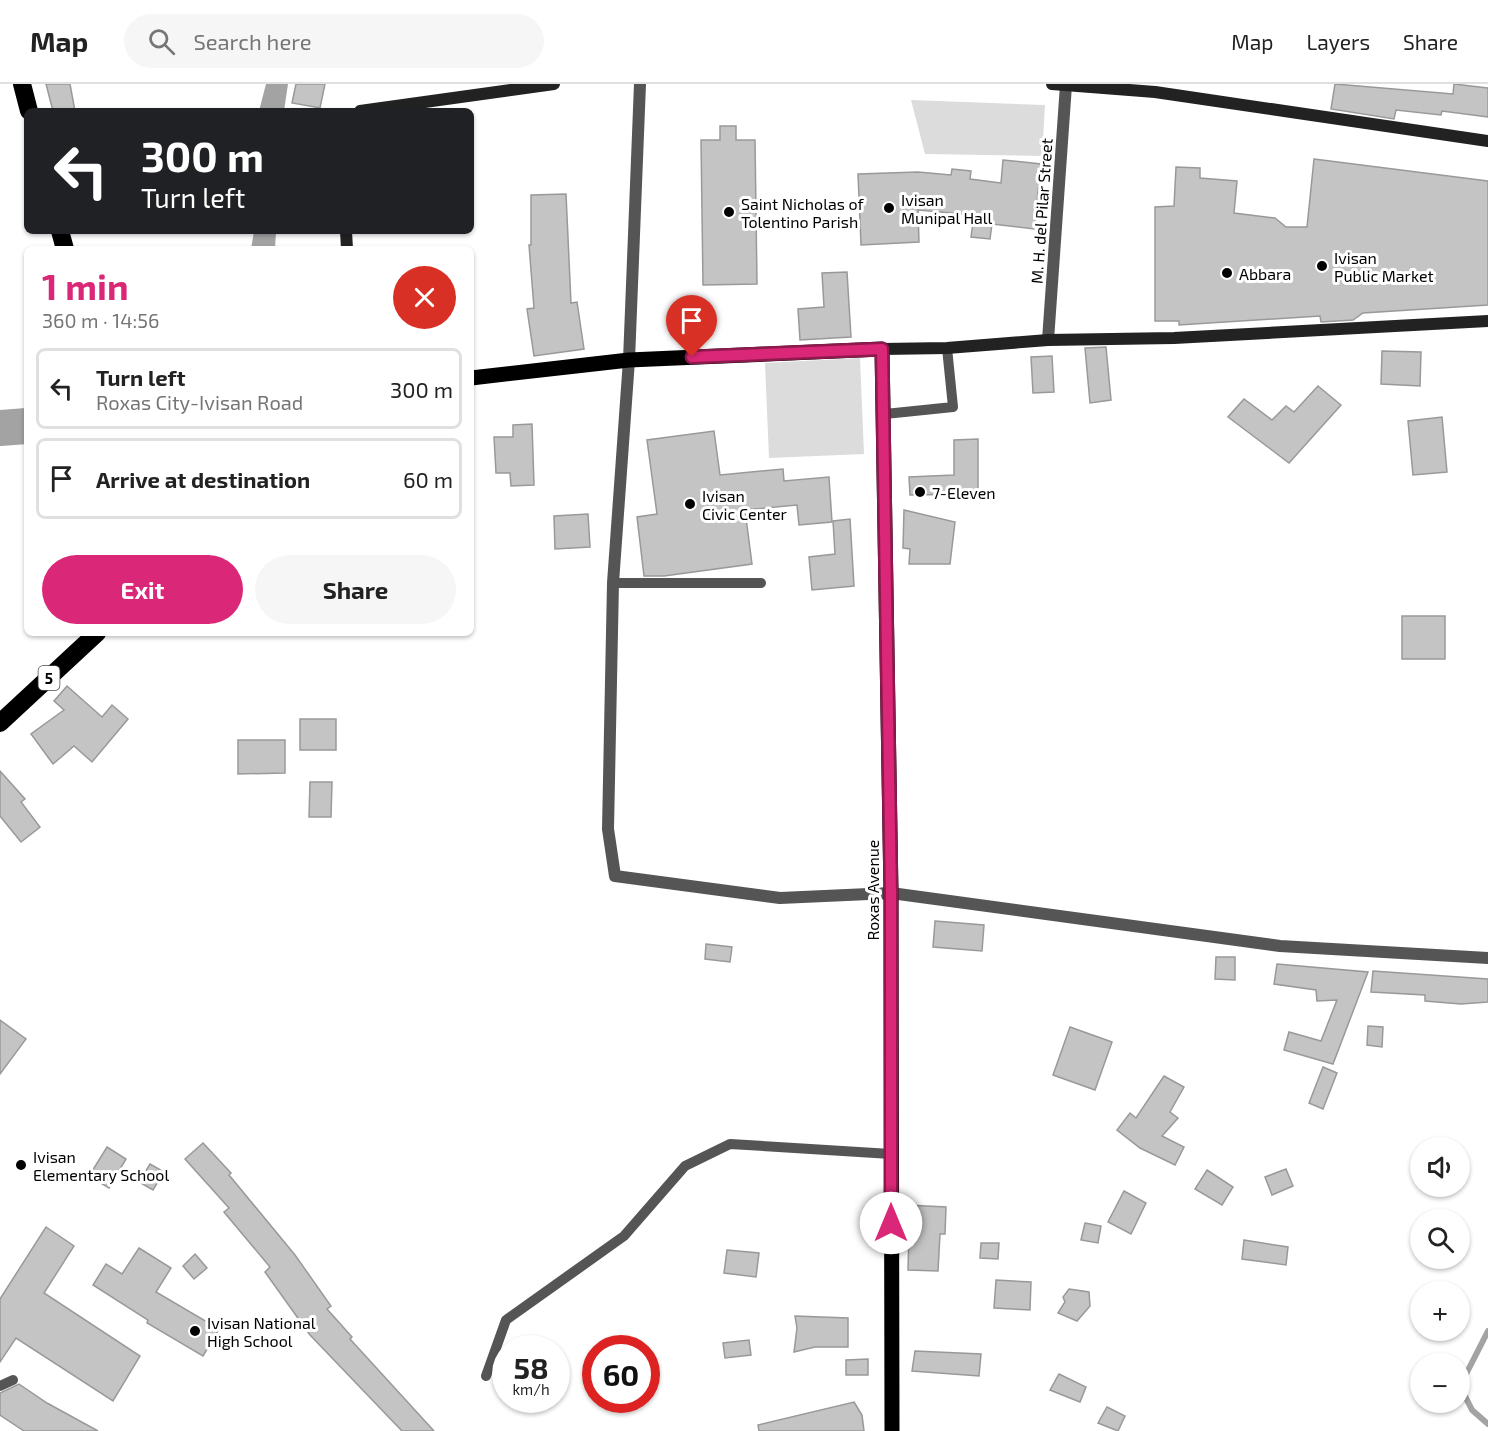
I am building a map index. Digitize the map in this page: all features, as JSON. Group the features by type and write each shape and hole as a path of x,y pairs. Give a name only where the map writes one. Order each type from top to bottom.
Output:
{"highway":[{"path":"22,84 28,108"},
{"name":"5","path":"0,723 94,636"}],"main road":[{"path":"474,378 629,360 882,349"},
{"name":"Roxas Avenue","path":"882,349 885,414 891,893 892,1431"}],"street":[{"path":"382,108 554,84"},
{"path":"640,84 629,360 613,583 608,829 615,876 780,897 891,893 1280,946 1488,958"},
{"path":"1052,84 1156,88 1488,141"},
{"name":"M. H. del Pilar Street","path":"1048,340 1066,85"},
{"path":"882,349 947,348 1048,340 1174,338 1488,321"}],"lane":[{"path":"885,414 952,407 947,348"},
{"path":"613,583 761,583"},
{"path":"486,1376 506,1320 624,1236 684,1166 730,1144 891,1154"},
{"path":"0,1386 13,1380"}],"shaded area":[{"path":"266,84 288,84 284,108 260,108"},
{"path":"911,100 1045,105 1042,156 925,154"},
{"path":"254,234 276,234 275,246 252,246"},
{"path":"860,358 864,454 769,458 765,363"}],"building":[{"path":"46,84 70,84 74,108 52,108"},
{"path":"296,84 325,84 320,108 292,103"},
{"path":"1335,84 1453,94 1454,84 1488,88 1488,117 1442,111 1441,115 1396,110 1394,119 1331,109"},
{"name":"Saint Nicholas of Tolentino Parish","path":"720,126 736,126 736,140 755,140 757,284 703,285 701,140 720,140"},
{"name":"Ivisan Public Market","path":"1314,159 1488,181 1488,305 1363,313 1353,320 1321,322 1320,316 1179,325 1179,321 1155,321 1155,207 1174,206 1176,167 1200,168 1200,178 1237,181 1234,213 1275,218 1286,227 1307,227"},
{"path":"1003,160 1041,164 1034,229 992,224 990,239 971,237 974,215 918,210 919,242 861,245 858,174 918,172 951,175 952,169 971,171 970,179 1001,183"},
{"path":"566,194 571,303 577,302 584,349 534,356 527,309 534,308 529,245 531,245 531,195"},
{"path":"847,272 851,337 800,340 798,309 824,307 822,273"},
{"path":"1106,347 1111,400 1090,403 1085,348"},
{"path":"1382,351 1421,352 1420,386 1381,384"},
{"path":"1052,356 1054,392 1033,393 1031,357"},
{"path":"1318,386 1341,405 1289,463 1228,417 1244,399 1272,420 1286,406 1294,412"},
{"path":"1442,417 1447,472 1413,475 1408,421"},
{"path":"532,424 534,485 511,486 510,473 496,473 494,437 513,437 513,425"},
{"name":"Ivisan Civic Center","path":"714,431 720,475 783,469 784,481 829,477 832,522 799,525 797,505 745,510 752,564 664,576 644,576 637,517 657,514 647,440"},
{"path":"978,439 978,494 910,495 909,477 954,475 954,440"},
{"path":"904,510 955,522 950,564 909,564 910,549 903,548"},
{"path":"588,514 590,547 555,549 554,516"},
{"path":"850,519 854,586 812,590 809,557 835,554 833,521"},
{"path":"1402,616 1445,616 1445,659 1402,659"},
{"path":"67,686 102,717 112,705 128,719 92,762 74,746 53,764 31,734 64,710 54,701"},
{"path":"300,719 336,719 336,750 300,750"},
{"path":"238,740 285,740 285,773 238,774"},
{"path":"0,771 25,799 21,802 40,827 21,842 0,816"},
{"path":"310,782 332,782 331,817 309,817"},
{"path":"935,921 984,925 982,951 933,947"},
{"path":"706,944 732,947 730,962 705,959"},
{"path":"1216,957 1235,957 1235,980 1215,979"},
{"path":"1277,964 1368,972 1333,1064 1284,1050 1289,1032 1321,1041 1337,1000 1317,1001 1316,990 1274,984"},
{"path":"1373,971 1488,979 1488,1002 1461,1004 1425,1001 1425,995 1371,992"},
{"path":"0,1020 26,1039 0,1074"},
{"path":"1368,1026 1383,1027 1382,1047 1367,1045"},
{"path":"1070,1027 1112,1042 1095,1090 1053,1075"},
{"path":"1323,1067 1337,1073 1323,1109 1309,1103"},
{"path":"1164,1076 1184,1087 1170,1112 1178,1118 1162,1136 1184,1147 1175,1165 1140,1148 1117,1130 1130,1113 1136,1118"},
{"path":"203,1143 231,1173 229,1175 295,1255 331,1306 327,1309 352,1337 350,1339 434,1431 402,1431 310,1335 265,1272 270,1267 224,1212 229,1208 185,1159"},
{"path":"107,1147 126,1159 109,1188 89,1176"},
{"path":"150,1164 164,1172 153,1190 139,1182"},
{"path":"1286,1169 1293,1186 1272,1195 1265,1177"},
{"path":"1207,1170 1233,1187 1222,1205 1195,1189"},
{"path":"1124,1191 1146,1203 1131,1234 1108,1222"},
{"path":"906,1205 946,1207 945,1234 940,1234 938,1271 908,1270 909,1233 904,1232"},
{"path":"1085,1223 1101,1226 1098,1243 1081,1240"},
{"path":"46,1227 74,1246 44,1293 140,1356 113,1401 16,1338 0,1362 0,1299"},
{"path":"1244,1240 1288,1247 1286,1265 1242,1259"},
{"path":"981,1243 999,1243 998,1259 980,1258"},
{"path":"139,1248 171,1268 156,1292 219,1329 203,1356 147,1323 148,1320 93,1285 106,1264 122,1274"},
{"path":"727,1250 759,1253 756,1277 724,1273"},
{"path":"195,1254 207,1268 194,1279 183,1266"},
{"path":"996,1280 1031,1282 1030,1310 994,1308"},
{"path":"1069,1289 1089,1292 1090,1306 1077,1321 1058,1313 1065,1302 1063,1297"},
{"path":"795,1316 848,1318 848,1347 815,1347 794,1352 797,1328"},
{"path":"749,1340 751,1355 725,1358 723,1343"},
{"path":"915,1351 981,1354 979,1376 912,1371"},
{"path":"868,1359 868,1375 846,1375 846,1360"},
{"path":"1059,1374 1086,1387 1080,1402 1050,1390"},
{"path":"19,1384 47,1403 98,1431 24,1431 0,1415 0,1393"},
{"path":"854,1402 862,1415 864,1431 759,1431 758,1425"},
{"path":"1107,1407 1125,1416 1118,1431 1098,1423"}],"waterway":[{"path":"0,428 24,426"},
{"path":"1488,1331 1460,1386 1472,1410 1488,1424"}],"place":[{"name":"Ivisan Munipal Hall","path":"889,208"},
{"name":"Saint Nicholas of Tolentino Parish","path":"729,212"},
{"name":"Ivisan Public Market","path":"1322,266"},
{"name":"Abbara","path":"1227,273"},
{"name":"7-Eleven","path":"920,492"},
{"name":"Ivisan Civic Center","path":"690,504"},
{"name":"Ivisan Elementary School","path":"21,1165"},
{"name":"Ivisan National High School","path":"195,1331"}],"route":[{"path":"692,357 882,349 885,414 891,893 891,1223"}]}
